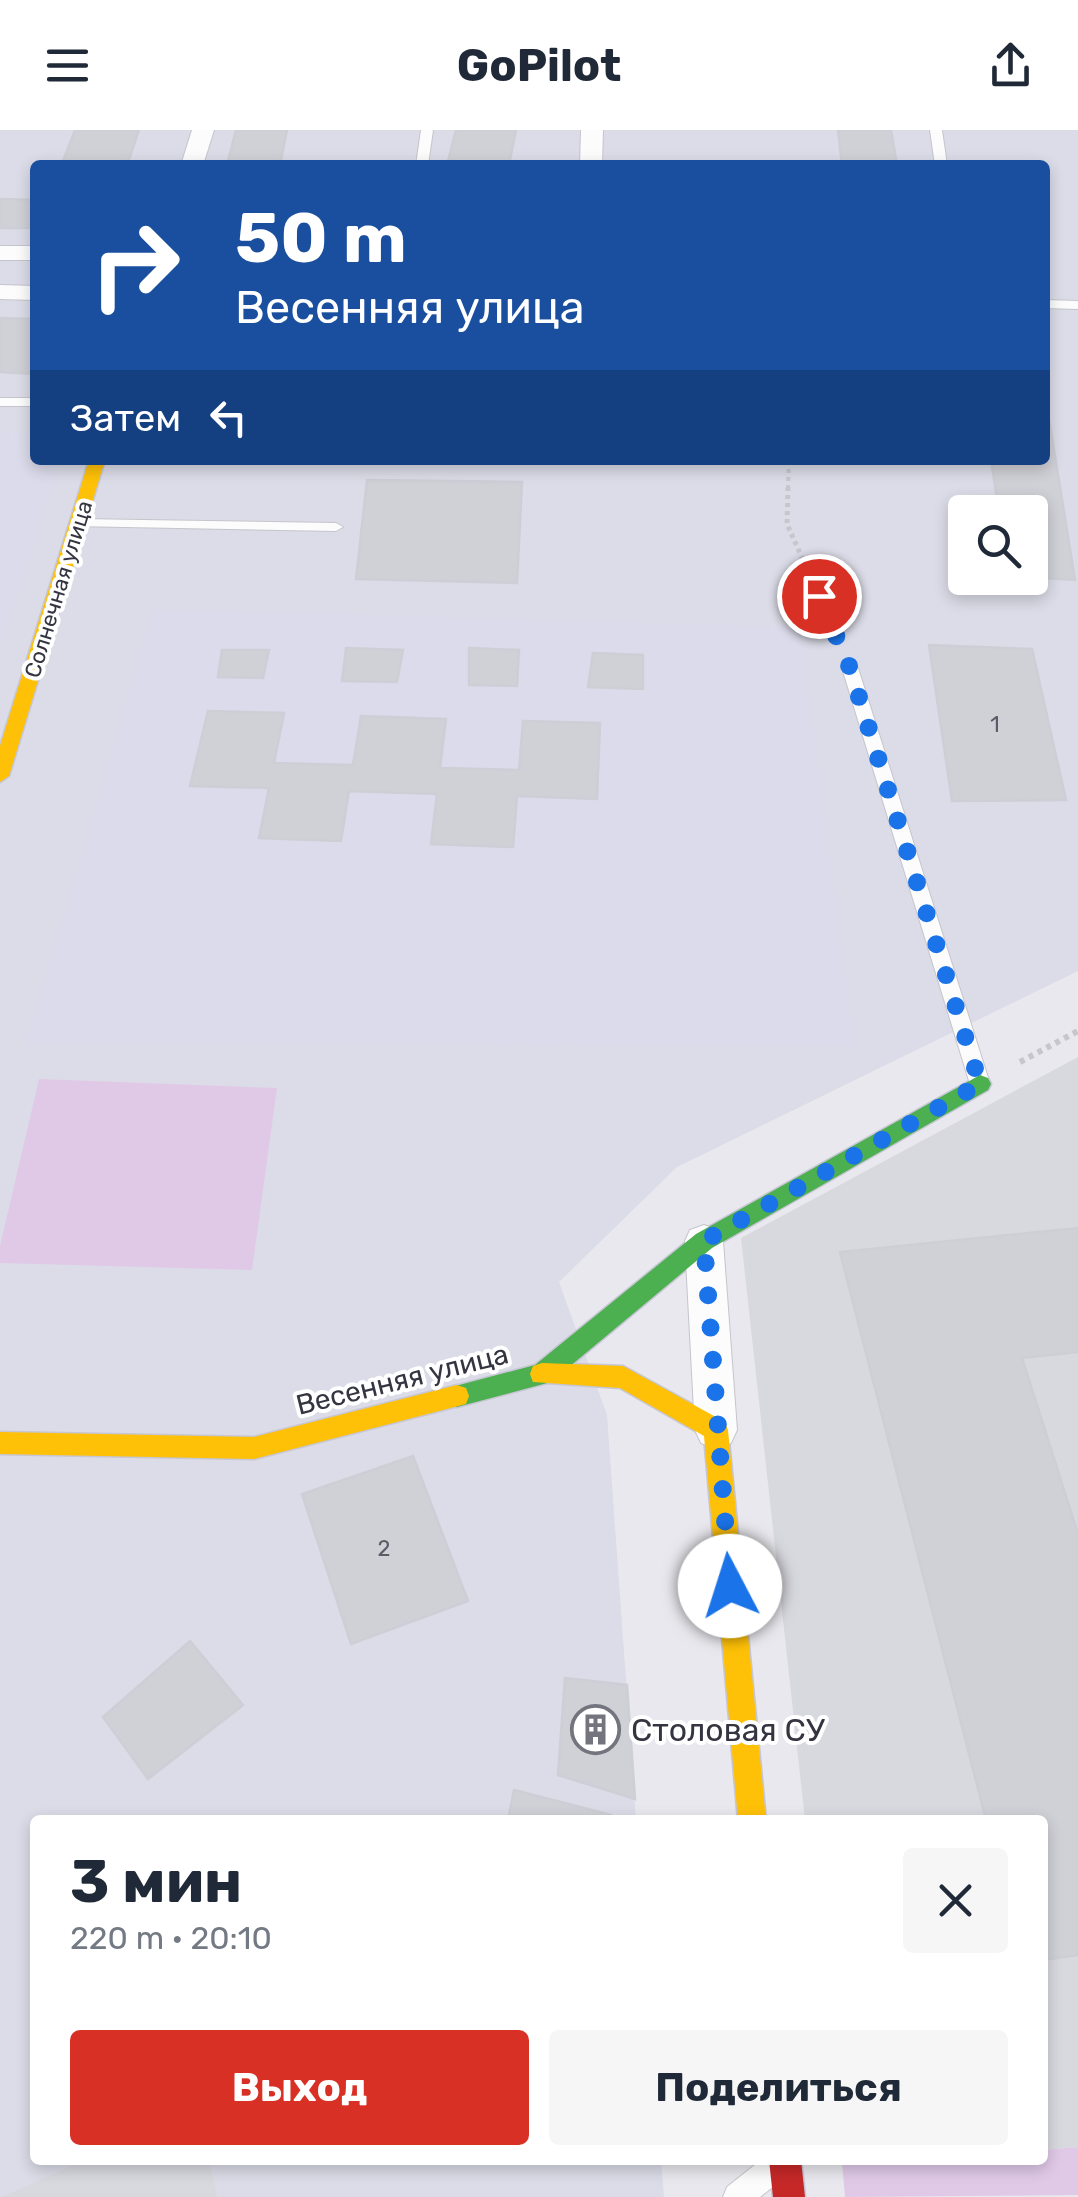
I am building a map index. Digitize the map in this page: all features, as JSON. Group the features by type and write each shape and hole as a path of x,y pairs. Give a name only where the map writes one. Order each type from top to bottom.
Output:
{"street":[{"path":"194,160 203,130"},
{"path":"591,160 592,130"},
{"path":"0,253 30,253"},
{"path":"0,292 30,293"},
{"name":"Солнечная улица","path":"0,776 96,465"},
{"name":"Весенняя улица","path":"0,1443 254,1448 542,1374 704,1241 980,1084"},
{"path":"704,1241 716,1430 752,1815"},
{"path":"542,1374 623,1377 716,1430"},
{"path":"785,2165 788,2197"}],"lane":[{"path":"423,160 427,130"},
{"path":"936,130 939,160"},
{"path":"1050,304 1078,305"},
{"path":"0,402 30,402"},
{"path":"78,523 336,527"},
{"path":"850,668 980,1084"},
{"path":"737,2197 778,2165"}],"path":[{"path":"789,465 788,524 850,668"},
{"path":"980,1084 1078,1031"}],"shaded area":[{"path":"0,130 1078,130 1078,971 677,1167 559,1282 607,1415 636,1815 30,1815 30,2165 661,2165 664,2197 0,2197"},
{"path":"0,432 30,433 30,465 59,465 0,647"},
{"path":"153,609 800,627 854,1045 26,1044"},
{"path":"1078,1057 1078,2147 1048,2150 1048,1815 804,1815 741,1238"},
{"path":"39,1079 277,1088 252,1270 0,1263 0,1246"},
{"path":"1078,2147 1078,2195 845,2197 842,2165 1048,2165 1048,2150"},
{"path":"74,2165 210,2165 217,2197 2,2197"}],"building":[{"path":"75,130 139,130 129,160 63,160"},
{"path":"236,130 287,130 281,160 228,160"},
{"path":"456,130 516,130 510,160 448,160"},
{"path":"838,130 891,130 896,160 841,160"},
{"path":"0,199 30,200 30,228 0,228"},
{"path":"0,318 30,319 30,374 0,372"},
{"path":"1050,425 1075,580 1048,578 1048,495 996,495 992,465 1050,465"},
{"path":"367,480 522,482 517,583 356,579"},
{"path":"929,645 1032,649 1066,800 952,801"},
{"path":"346,648 403,650 397,682 342,681"},
{"path":"469,648 519,650 517,686 469,685"},
{"path":"222,650 269,650 263,678 218,677"},
{"path":"593,653 643,655 643,689 588,687"},
{"path":"208,711 284,713 274,763 353,765 361,716 446,719 440,768 519,770 523,721 600,723 597,799 517,796 513,847 431,844 437,794 349,791 341,841 259,838 269,788 190,786"},
{"path":"1078,1228 1078,1352 1022,1358 1078,1534 1078,1955 1048,1959 1048,1815 985,1815 840,1252"},
{"path":"413,1456 468,1601 351,1644 302,1494"},
{"path":"190,1641 243,1705 148,1779 103,1717"},
{"name":"Столовая СУ","path":"565,1678 627,1685 635,1799 558,1775"},
{"path":"514,1790 611,1815 509,1815"}],"traffic: fast":[{"path":"457,1396 542,1374 704,1241 980,1084"}],"traffic: slow":[{"path":"0,776 95,465"},
{"path":"542,1374 623,1377 716,1430 752,1815"},
{"path":"0,1443 254,1448 457,1396"}],"traffic: jam":[{"path":"786,2165 789,2197"}],"place":[{"name":"Столовая СУ","path":"596,1730"}],"route":[{"path":"730,1586 704,1241 980,1084 850,668 819,596"}]}
